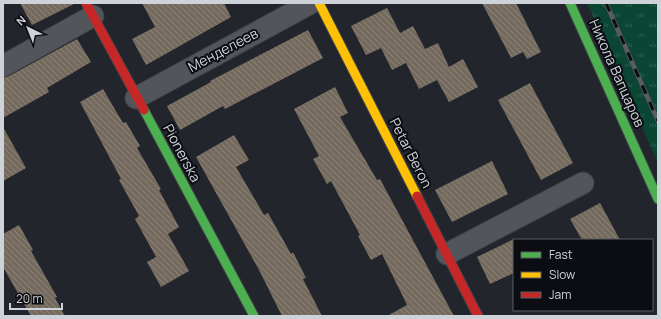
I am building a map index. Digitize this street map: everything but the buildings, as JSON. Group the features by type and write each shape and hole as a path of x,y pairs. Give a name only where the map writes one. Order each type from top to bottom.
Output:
{"street":[{"name":"Менделеев","path":"136,98 311,3"},
{"name":"Petar Beron","path":"319,3 478,316"},
{"name":"Никола Вапцаров","path":"570,3 658,199"},
{"name":"Pionerska","path":"90,10 254,316"},
{"path":"3,66 90,10"},
{"path":"447,254 583,183"}],"green space":[{"path":"587,3 658,3 658,163"}],"railway":[{"path":"606,3 658,121"}],"traffic: fast":[{"path":"570,3 658,199"},
{"path":"144,110 254,316"}],"traffic: slow":[{"path":"319,3 417,196"}],"traffic: jam":[{"path":"86,3 144,110"},
{"path":"417,196 478,316"}]}
